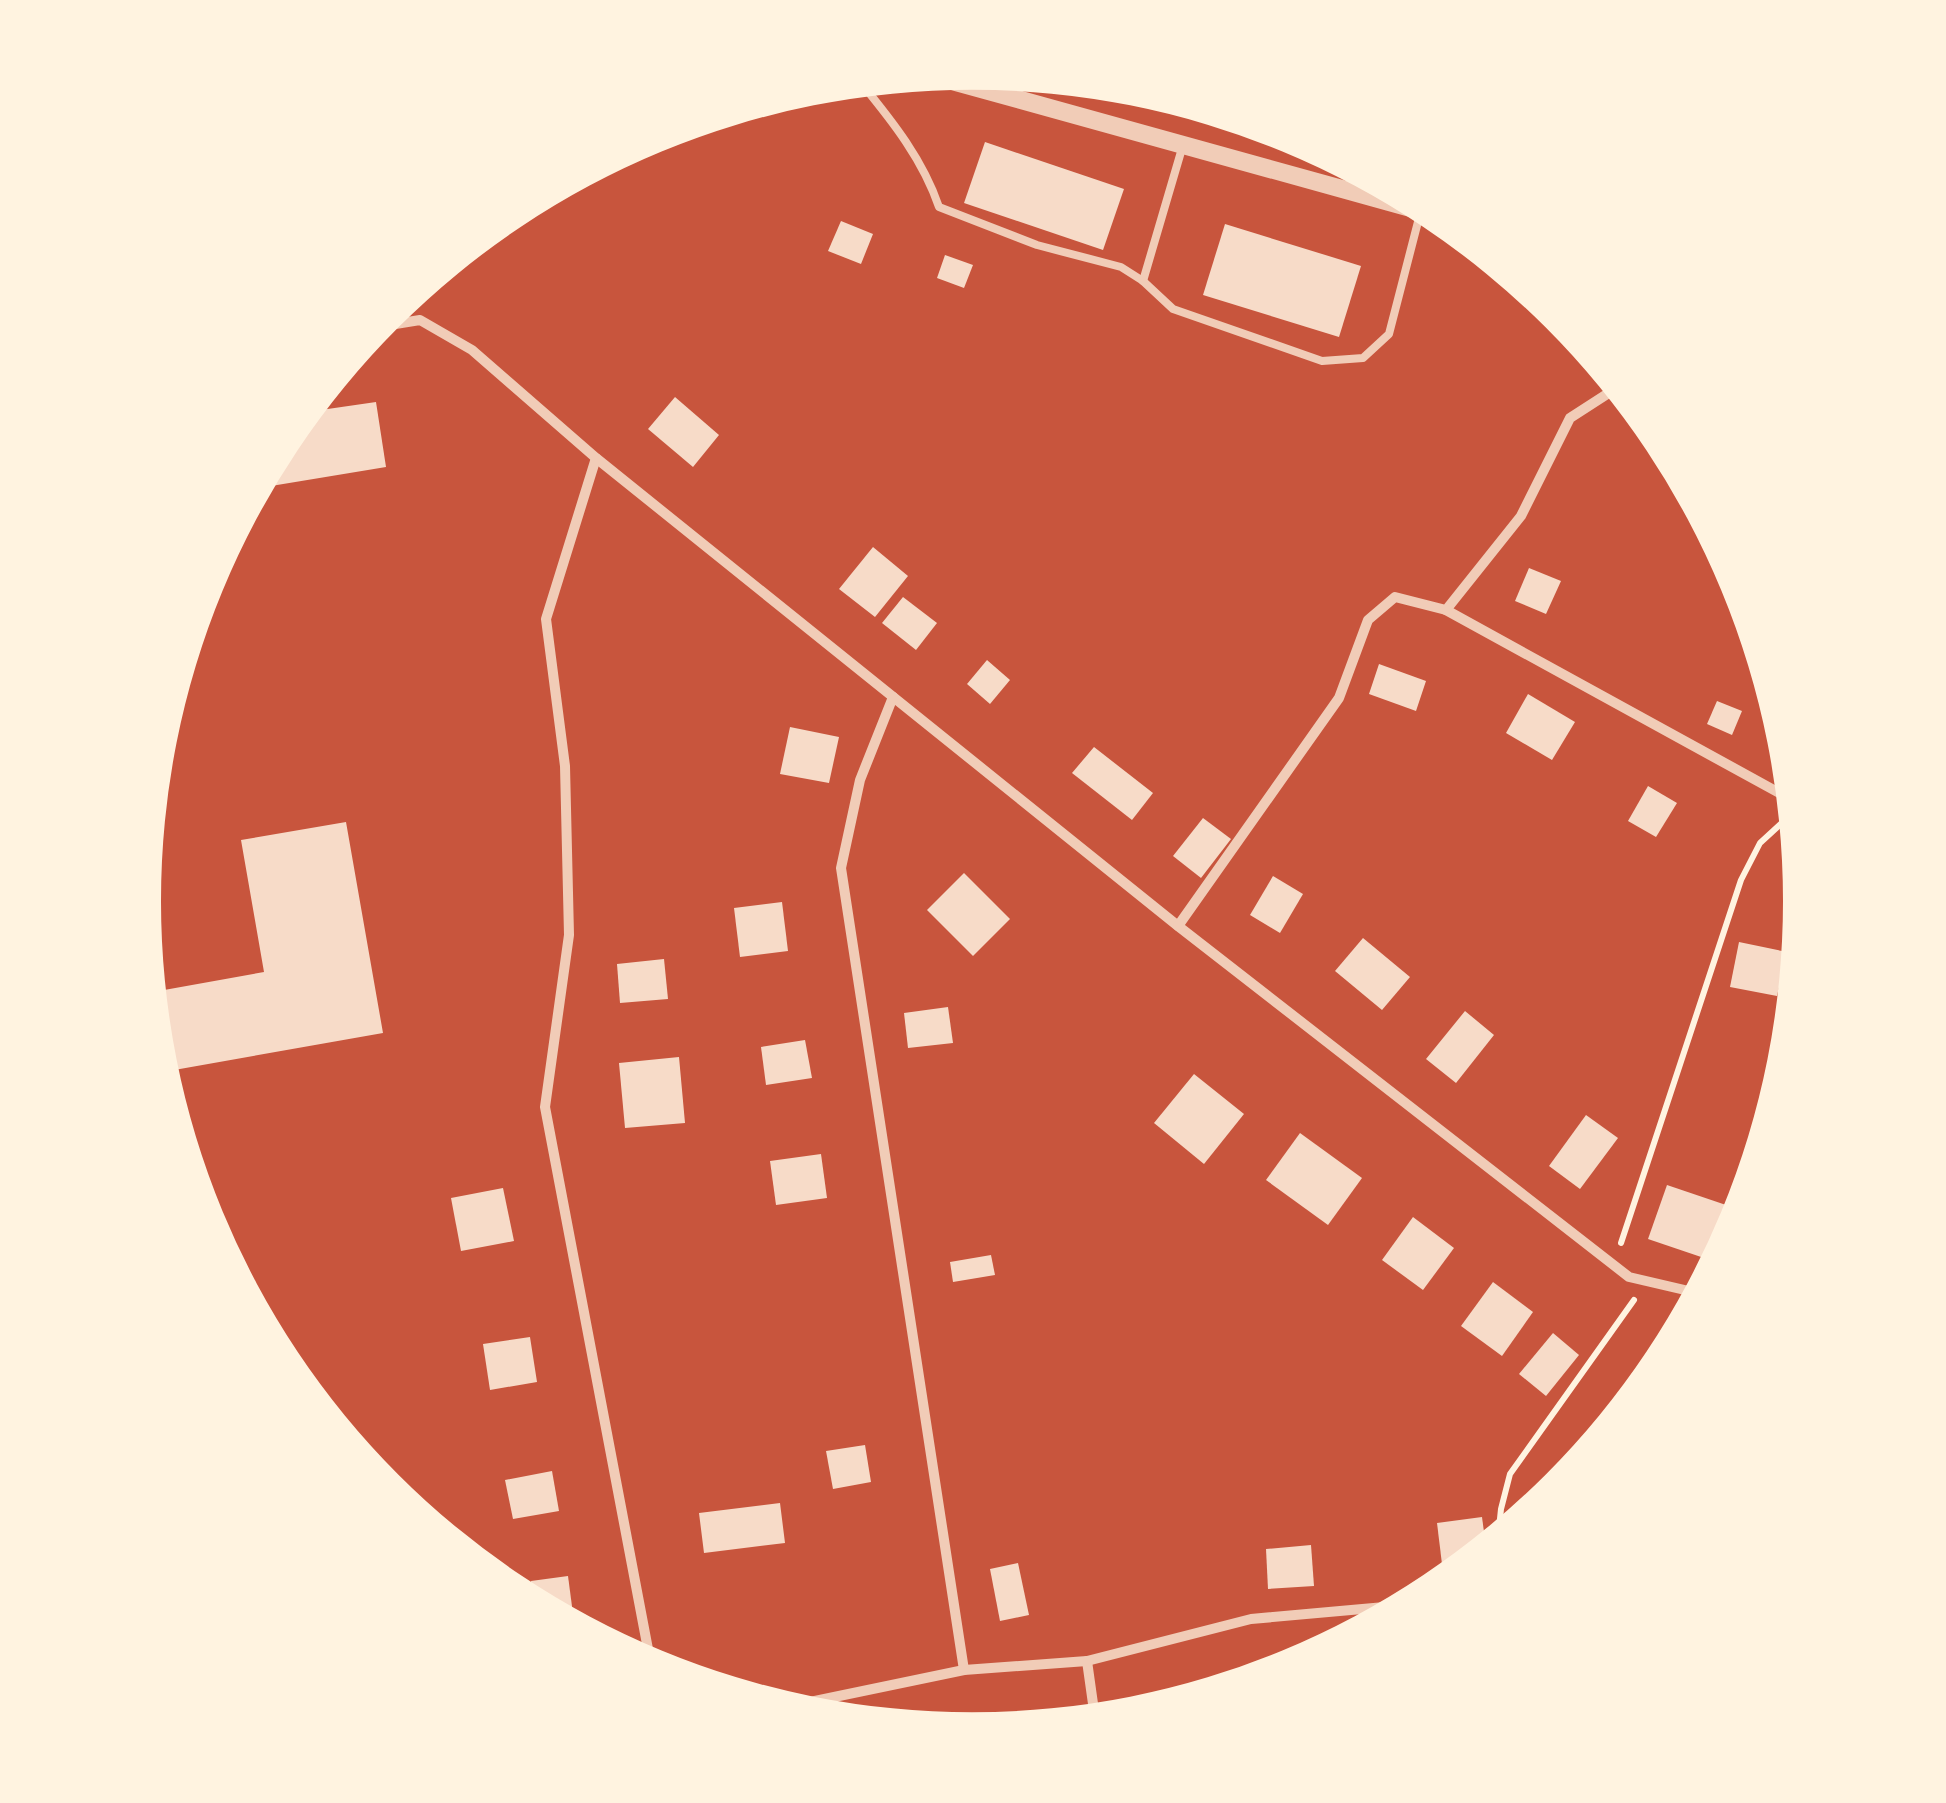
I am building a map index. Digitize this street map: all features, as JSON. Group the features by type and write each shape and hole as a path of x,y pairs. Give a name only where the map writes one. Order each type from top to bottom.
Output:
{"street":[{"path":"986,91 1377,198"},
{"path":"405,322 420,320 472,350 596,458 1178,926 1629,1277 1685,1290"},
{"path":"1446,610 1521,516 1570,418 1606,394"},
{"path":"596,458 546,618 565,766 569,935 546,1107 647,1644"},
{"path":"1178,926 1339,698 1368,620 1395,597 1446,610 1777,792"},
{"path":"893,697 860,780 841,868 964,1670"},
{"path":"825,1699 964,1670 1087,1661 1251,1619 1371,1608"},
{"path":"1087,1661 1094,1703"}],"lane":[{"path":"872,97 929,178 938,207 1037,245 1121,267 1144,281 1173,310 1322,361 1363,358 1389,334 1424,227"},
{"path":"1144,281 1183,145"}],"path":[{"path":"1614,1265 1740,880 1760,843 1781,824"},
{"path":"1500,1518 1510,1474 1647,1281"}],"building":[{"path":"985,142 1124,189 1103,250 964,203"},
{"path":"841,221 873,234 861,264 828,251"},
{"path":"1225,224 1361,266 1339,337 1203,295"},
{"path":"945,255 973,265 964,288 937,278"},
{"path":"675,397 719,435 693,467 648,429"},
{"path":"376,402 386,467 277,485 298,451 328,409"},
{"path":"873,547 908,576 875,617 839,589"},
{"path":"1529,568 1561,581 1546,614 1515,601"},
{"path":"903,597 937,623 916,650 882,623"},
{"path":"987,660 1010,680 990,704 967,684"},
{"path":"1379,664 1426,681 1416,711 1369,694"},
{"path":"1528,694 1575,722 1552,760 1506,733"},
{"path":"1717,701 1742,711 1732,735 1707,724"},
{"path":"790,727 839,737 829,783 780,774"},
{"path":"1094,747 1153,793 1132,820 1072,773"},
{"path":"1648,786 1677,803 1656,837 1628,821"},
{"path":"1203,818 1231,839 1201,878 1173,856"},
{"path":"346,822 383,1033 179,1069 166,990 264,972 241,840"},
{"path":"964,873 1010,919 973,956 927,910"},
{"path":"1273,876 1303,894 1280,933 1250,915"},
{"path":"782,902 788,951 740,957 734,908"},
{"path":"1363,938 1410,977 1382,1010 1335,971"},
{"path":"1739,942 1783,951 1777,996 1730,987"},
{"path":"664,959 668,999 620,1003 617,964"},
{"path":"948,1007 953,1043 908,1048 904,1013"},
{"path":"1465,1011 1494,1035 1456,1083 1426,1059"},
{"path":"805,1040 812,1078 766,1085 761,1047"},
{"path":"679,1057 685,1123 625,1128 619,1063"},
{"path":"1194,1074 1244,1114 1204,1164 1154,1123"},
{"path":"1586,1115 1618,1138 1580,1189 1549,1166"},
{"path":"1300,1133 1362,1178 1328,1225 1266,1180"},
{"path":"821,1154 827,1198 776,1205 770,1161"},
{"path":"1667,1185 1726,1205 1702,1257 1648,1239"},
{"path":"503,1188 514,1241 461,1251 451,1198"},
{"path":"1413,1217 1454,1248 1423,1290 1382,1260"},
{"path":"991,1255 995,1275 953,1282 950,1262"},
{"path":"1493,1282 1533,1312 1502,1356 1461,1326"},
{"path":"1553,1333 1579,1355 1546,1396 1519,1374"},
{"path":"530,1337 537,1382 490,1390 483,1344"},
{"path":"865,1445 871,1482 833,1489 826,1451"},
{"path":"552,1471 559,1511 513,1519 505,1480"},
{"path":"780,1503 785,1543 704,1553 699,1513"},
{"path":"1482,1517 1484,1531 1442,1563 1437,1523"},
{"path":"1311,1545 1314,1586 1268,1589 1266,1549"},
{"path":"1018,1563 1029,1615 1000,1621 990,1569"},
{"path":"568,1576 572,1607 531,1582"}]}
